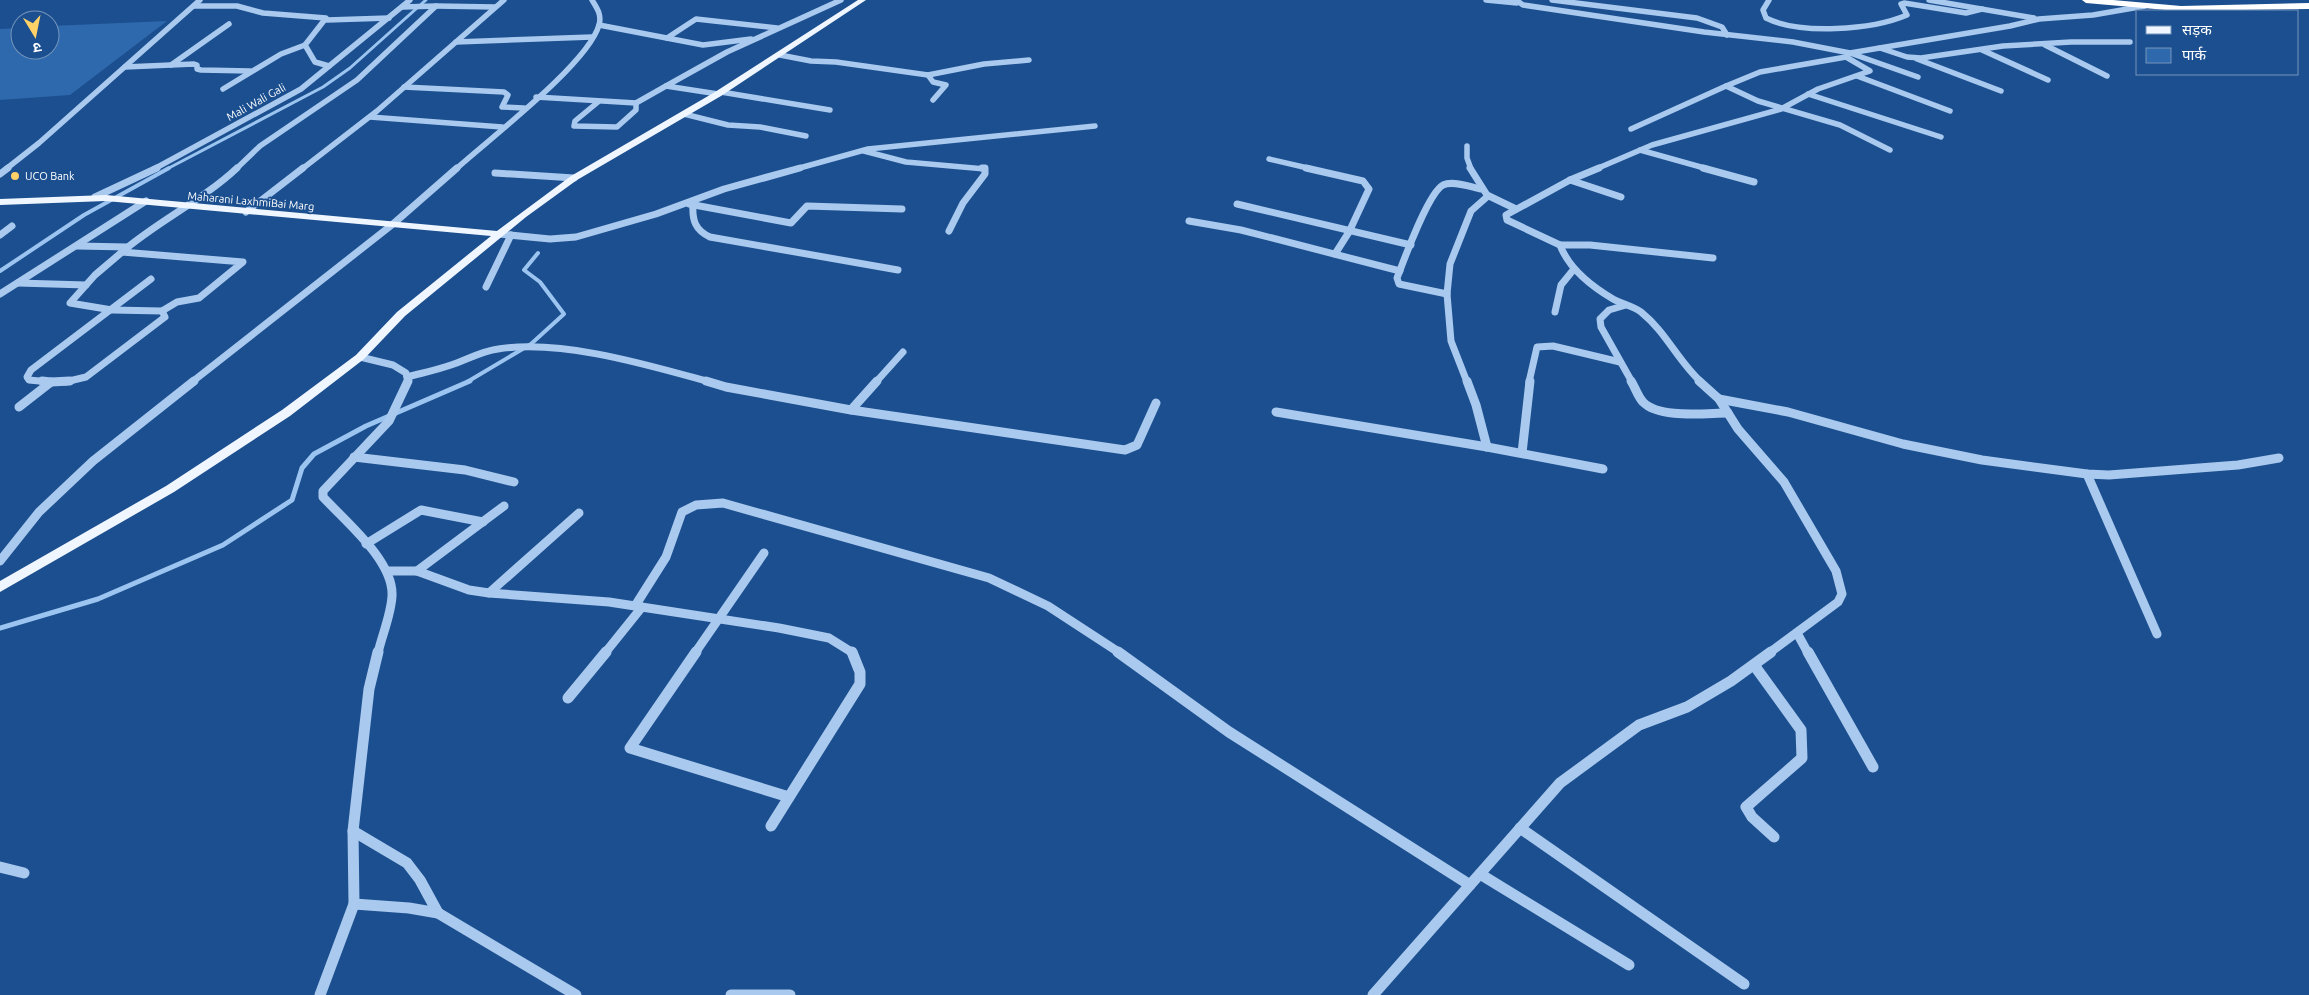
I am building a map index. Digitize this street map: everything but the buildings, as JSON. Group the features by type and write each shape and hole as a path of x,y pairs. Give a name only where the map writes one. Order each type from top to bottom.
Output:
{"highway":[{"path":"2086,0 2203,10 2309,6"}],"main road":[{"path":"0,587 170,489 286,413 360,357 400,314 499,234 574,178 719,93 863,0"},
{"name":"Maharani LaxhmiBai Marg","path":"0,202 106,198 499,234"}],"street":[{"path":"0,174 39,143 200,0"},
{"name":"Mali Wali Gali","path":"95,198 138,178 286,97 330,66 410,0"},
{"path":"76,246 125,250 243,262 199,298 178,302 162,311 112,310 70,303 86,285 125,250 184,206 219,185 260,146 357,80 442,0"},
{"path":"246,212 370,117 504,0"},
{"path":"0,561 39,512 93,461 393,224 536,96 563,75 592,38 599,25 598,10 592,0"},
{"path":"536,96 598,102 636,103 754,39 841,0"},
{"path":"1486,0 1517,2 1727,35 1793,42 1918,77"},
{"path":"1552,0 1697,18 1722,27 1727,35"},
{"path":"1769,0 1763,8 1763,13 1767,19 1779,24 1814,28 1879,24 1907,15 1901,6 1904,3 1966,13 1982,10"},
{"path":"1929,0 2039,19"},
{"path":"194,6 237,6 264,13 327,20 389,18"},
{"path":"1631,129 1726,86 1727,83 1760,72 1848,56 1878,47 1984,31 2039,19 2093,15 2146,6"},
{"path":"403,7 496,7"},
{"path":"667,38 692,20 700,18 778,28"},
{"path":"223,89 281,54 305,45 310,36 327,20"},
{"path":"171,65 229,24"},
{"path":"599,25 714,46 733,40 754,39"},
{"path":"456,42 592,38"},
{"path":"1914,58 2044,44 2130,42"},
{"path":"2044,44 2107,76"},
{"path":"305,45 315,62 330,66"},
{"path":"1878,47 1914,58 2001,91"},
{"path":"1981,50 2048,80"},
{"path":"780,55 812,62 836,62 928,75 990,63 1029,60"},
{"path":"1713,258 1590,244 1560,245 1507,220 1506,215 1570,180 1640,150 1781,109 1808,94 1870,71 1848,56"},
{"path":"125,67 194,64 197,69 201,70 250,71"},
{"path":"928,75 934,82 946,85 933,100"},
{"path":"1857,76 1950,111"},
{"path":"666,86 830,110"},
{"path":"1726,86 1781,109 1824,119 1848,128 1890,150"},
{"path":"404,87 504,92 508,95 502,107 524,108"},
{"path":"1808,94 1941,137"},
{"path":"598,102 572,124 574,126 616,127 622,124 636,110 636,103"},
{"path":"684,114 728,125 806,136"},
{"path":"370,117 502,127"},
{"path":"499,234 550,240 576,237 724,189 863,151 896,145 1095,126"},
{"path":"1467,146 1466,158 1482,189 1488,196 1516,209"},
{"path":"1640,150 1754,182"},
{"path":"863,151 906,162 985,168 985,174 963,203 949,232"},
{"path":"1269,160 1364,181 1369,189 1349,232 1335,254"},
{"path":"495,173 574,178"},
{"path":"1570,180 1621,197"},
{"path":"1447,294 1399,284 1397,283 1397,278 1428,207 1440,187 1447,184 1482,189"},
{"path":"1486,447 1476,405 1451,341 1447,294 1450,264 1471,211 1488,196"},
{"path":"0,294 146,201"},
{"path":"685,203 790,223 807,206 902,209"},
{"path":"693,204 692,218 695,227 700,233 710,237 898,270"},
{"path":"1237,204 1349,232 1411,245"},
{"path":"1189,221 1241,230 1400,271"},
{"path":"0,235 12,226"},
{"path":"486,288 511,235"},
{"path":"1373,995 1560,783 1639,724 1687,707 1754,665 1838,602 1842,594 1836,571 1784,482 1738,429 1719,399 1686,369 1672,345 1653,322 1639,310 1626,305 1595,286 1574,269 1566,260 1560,245"},
{"path":"1555,312 1561,285 1574,269"},
{"path":"151,279 31,370 27,377 29,380 63,383 86,377 165,317 162,311"},
{"path":"18,283 86,285"},
{"path":"1626,305 1609,310 1600,320 1601,327 1643,402 1650,407 1666,411 1728,413"},
{"path":"1522,453 1531,367 1537,347 1553,346 1620,362"},
{"path":"407,376 449,366 483,353 530,347 596,354 649,365 726,387 851,410 1125,450 1137,445 1156,403"},
{"path":"851,410 903,352"},
{"path":"320,995 354,904 353,831 369,689 392,596 387,571 366,544 323,497 326,487 393,413 407,386 406,373 393,365 360,357"},
{"path":"19,407 50,382"},
{"path":"1719,399 1788,412 1921,448 1982,460 2087,474 2109,475 2228,466 2279,458"},
{"path":"1276,412 1522,453 1603,469"},
{"path":"354,457 465,470 514,482"},
{"path":"2087,474 2157,634"},
{"path":"568,698 639,607 671,548 682,512 689,508 703,505 723,504 989,578 1048,606 1122,654 1229,732 1470,885"},
{"path":"417,571 504,506"},
{"path":"366,544 421,510 455,515 483,522"},
{"path":"489,593 579,513"},
{"path":"764,553 630,748 789,796"},
{"path":"387,571 417,571 468,590 489,593 639,607 719,618 829,638 852,651 860,672 860,684 770,826"},
{"path":"1797,633 1872,767"},
{"path":"1754,665 1801,730 1804,744 1802,758 1746,807 1752,817 1774,837"},
{"path":"1520,828 1744,984"},
{"path":"353,831 407,863 420,880 438,914"},
{"path":"0,867 24,873"},
{"path":"1480,874 1629,965"},
{"path":"354,904 409,908 438,914 576,995"},
{"path":"731,995 790,995"}],"green space":[{"path":"167,21 70,95 0,100 0,29 10,28 10,60 60,60 60,26"}],"waterway":[{"path":"167,169 323,87 350,68 426,0"},
{"path":"0,271 84,215 169,168"},
{"path":"467,382 531,344 564,314 540,282 524,270 538,253"},
{"path":"0,628 98,599 223,545 292,500 302,468 314,454 366,426 470,381"}],"place":[{"name":"UCO Bank","path":"15,176"}]}
